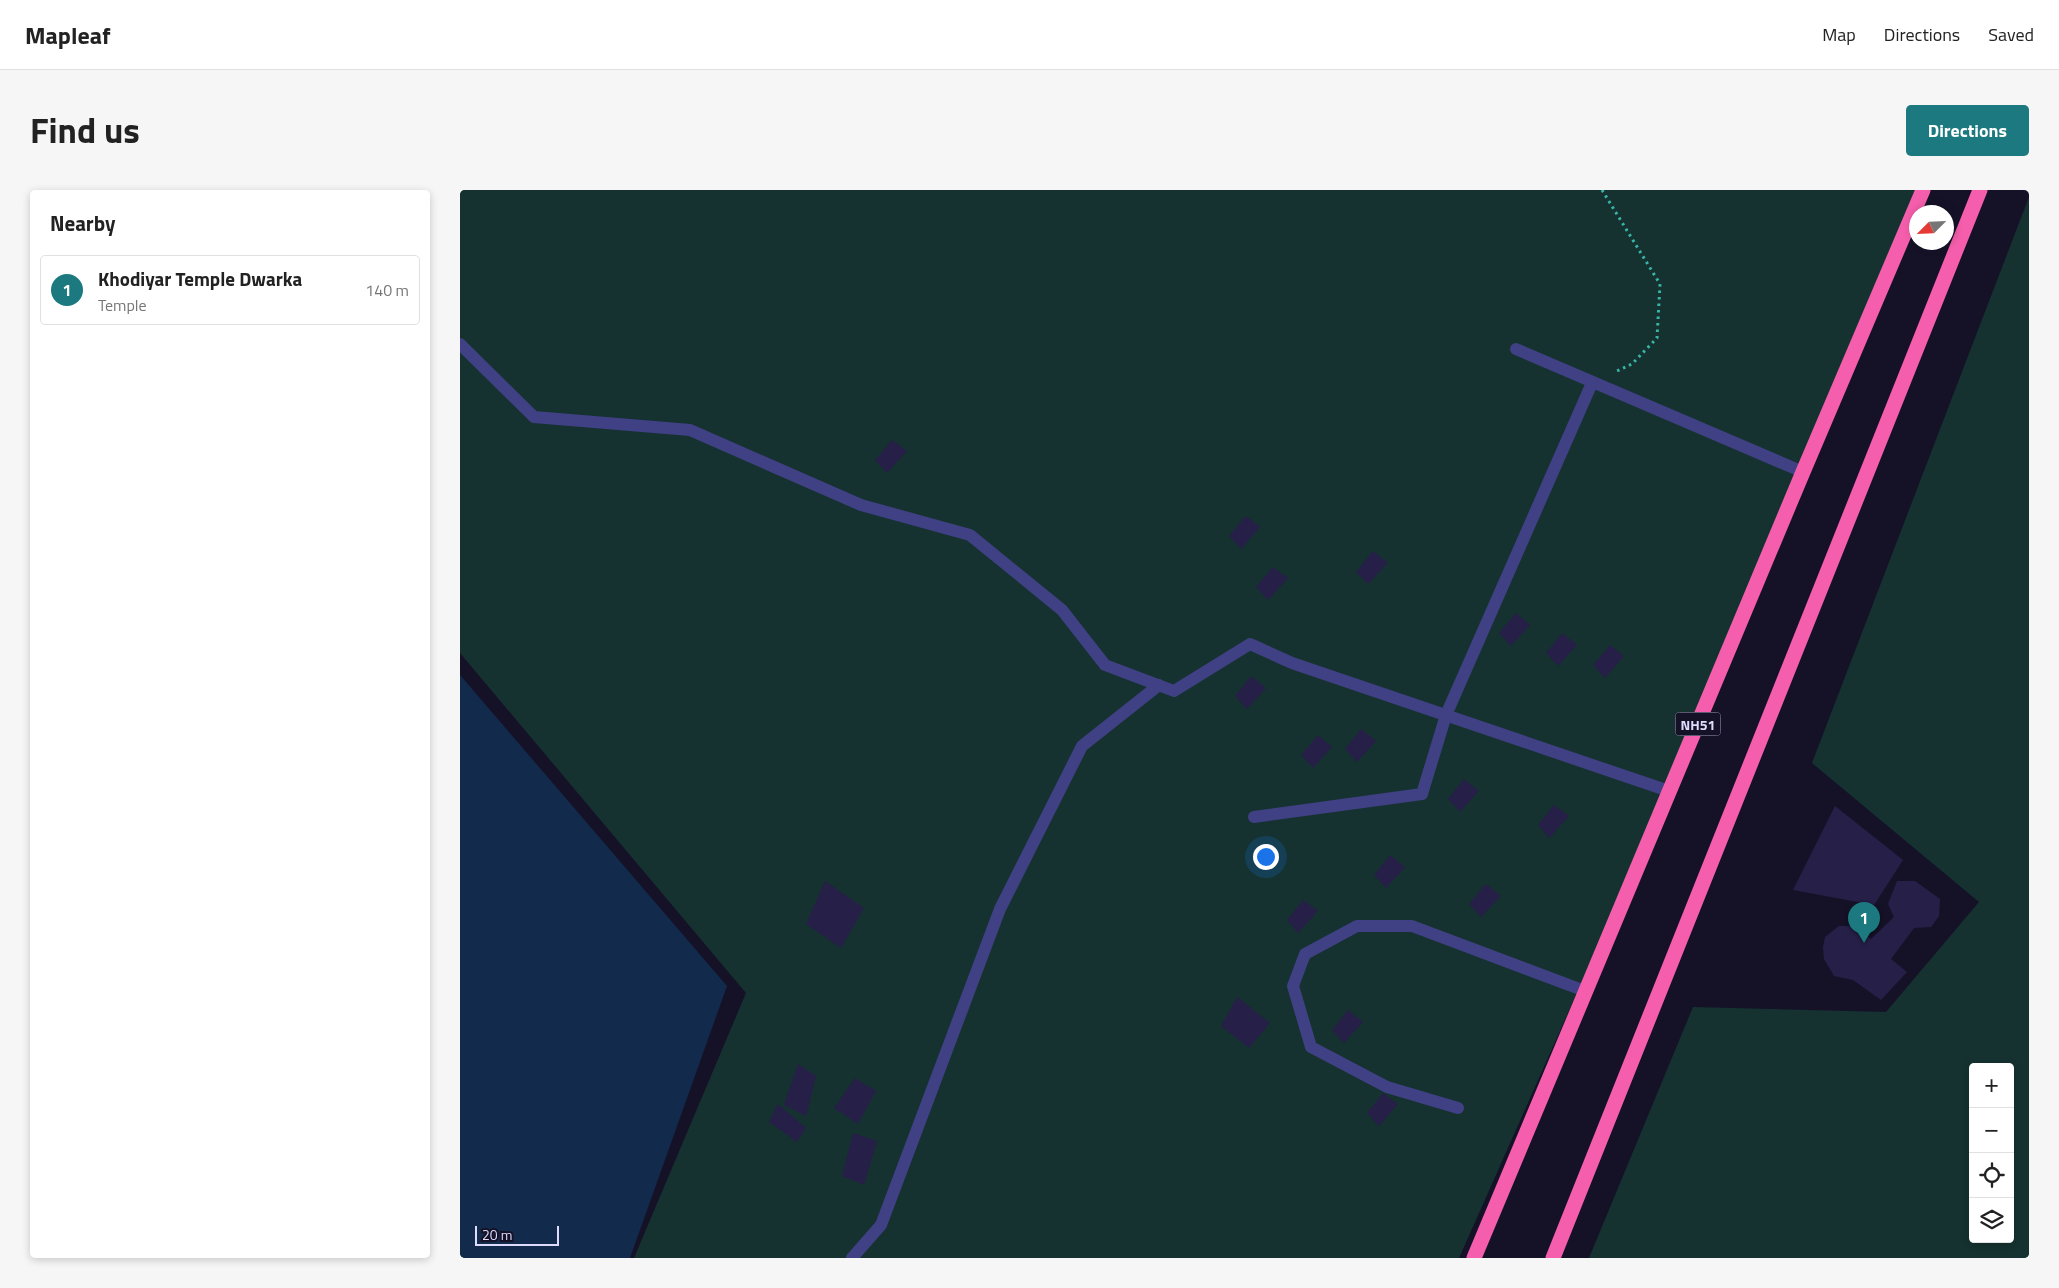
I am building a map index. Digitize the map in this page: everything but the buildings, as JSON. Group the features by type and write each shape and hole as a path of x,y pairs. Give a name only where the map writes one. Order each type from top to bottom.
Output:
{"highway":[{"name":"NH51","path":"1474,1258 1923,190"},
{"path":"1553,1258 1980,190"}],"street":[{"path":"460,344 534,417 690,430 862,505 970,535 1062,610 1106,665 1174,691 1250,644 1292,663 1669,791"},
{"path":"1516,350 1803,472"},
{"path":"1254,817 1422,794 1446,715 1592,383"},
{"path":"852,1258 882,1224 1000,909 1082,746 1158,685"},
{"path":"1458,1108 1387,1087 1311,1047 1292,986 1305,954 1357,926 1412,926 1585,992"}],"path":[{"path":"1592,383 1632,364 1657,338 1660,284 1602,190"}],"green space":[{"path":"460,190 1924,190 1918,205 1909,205 1909,225 1723,664 1459,1258 634,1258 746,993 460,653"},
{"path":"2029,197 2029,1258 1589,1258 1693,1007 1886,1012 1979,902 1812,763"}],"water":[{"path":"460,675 727,986 630,1258 460,1258"}],"place":[{"name":"Khodiyar Temple Dwarka","path":"1864,943"}]}
